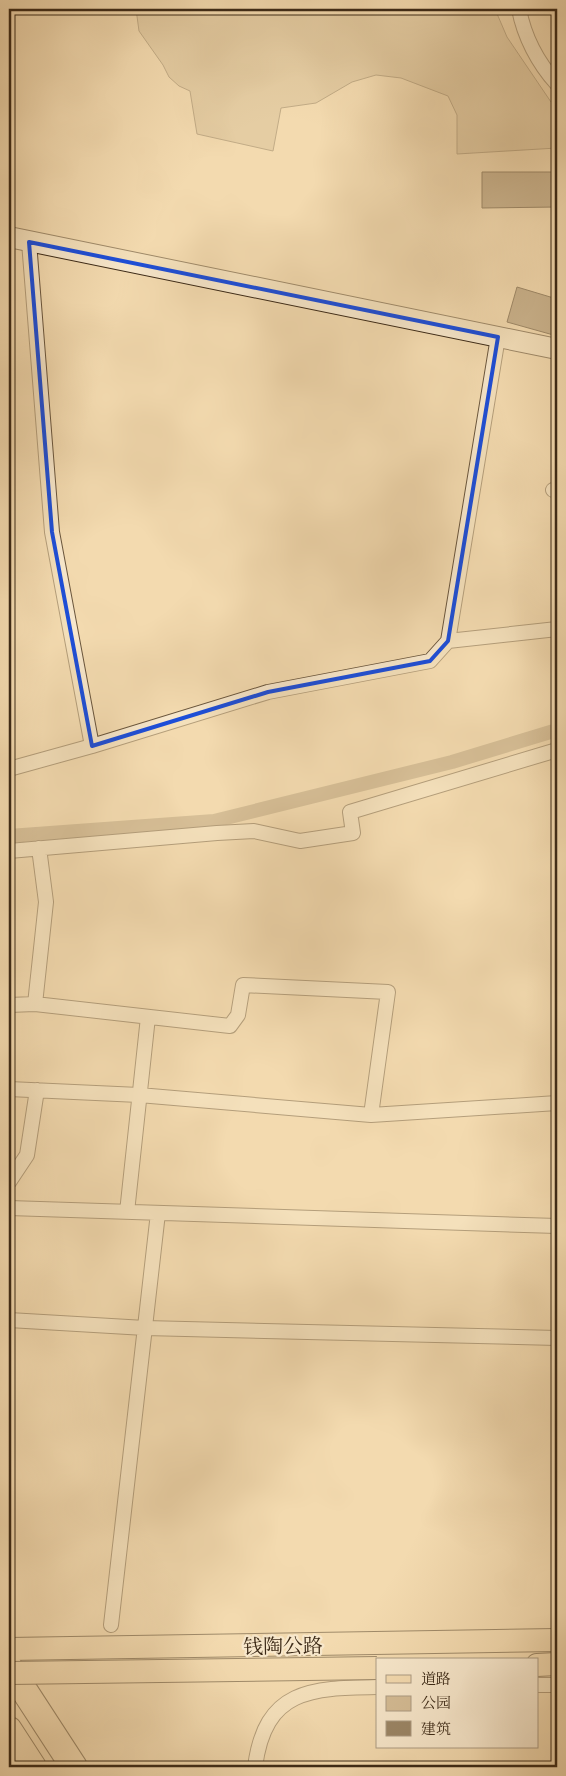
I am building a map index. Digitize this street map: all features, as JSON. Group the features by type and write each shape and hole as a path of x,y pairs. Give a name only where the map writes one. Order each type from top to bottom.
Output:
{"highway":[{"path":"9,1667 74,1767"},
{"path":"9,1730 33,1767"},
{"path":"9,1742 22,1767"}],"main road":[{"path":"9,237 557,350"},
{"name":"钱陶公路","path":"9,1649 551,1640"},
{"name":"钱陶公路","path":"9,1674 376,1668"}],"street":[{"path":"519,9 521,21 533,49 548,74 557,84"},
{"path":"29,242 52,532 92,746"},
{"path":"9,769 92,746 268,692 430,661 448,641 498,337"},
{"path":"448,641 557,629"},
{"path":"9,851 254,831 300,841 353,832 350,812 557,750"},
{"path":"35,1004 46,902 39,848"},
{"path":"9,1005 35,1004 230,1026 238,1015 243,984 388,992 372,1115"},
{"path":"127,1212 148,1017"},
{"path":"9,1089 139,1095 372,1115 557,1103"},
{"path":"9,1182 27,1155 38,1090"},
{"path":"9,1208 557,1226"},
{"path":"111,1625 158,1213"},
{"path":"9,1320 145,1328 557,1338"},
{"path":"544,1670 557,1685"},
{"path":"255,1767 263,1732 274,1715 290,1701 321,1688 376,1687"}],"highlighted area":[{"path":"29,242 498,337 448,641 430,661 268,692 92,746 52,532"}],"green space":[{"path":"136,9 495,9 507,37 551,102 557,104 557,148 457,154 457,115 448,96 401,78 376,75 352,82 316,103 281,108 273,151 197,134 190,91 179,86 169,77 163,65 139,31"}],"building":[{"path":"482,172 557,172 557,207 482,208"},
{"path":"517,287 557,299 557,336 507,322"}],"waterway":[{"path":"9,836 214,821 452,762 557,730"}]}
